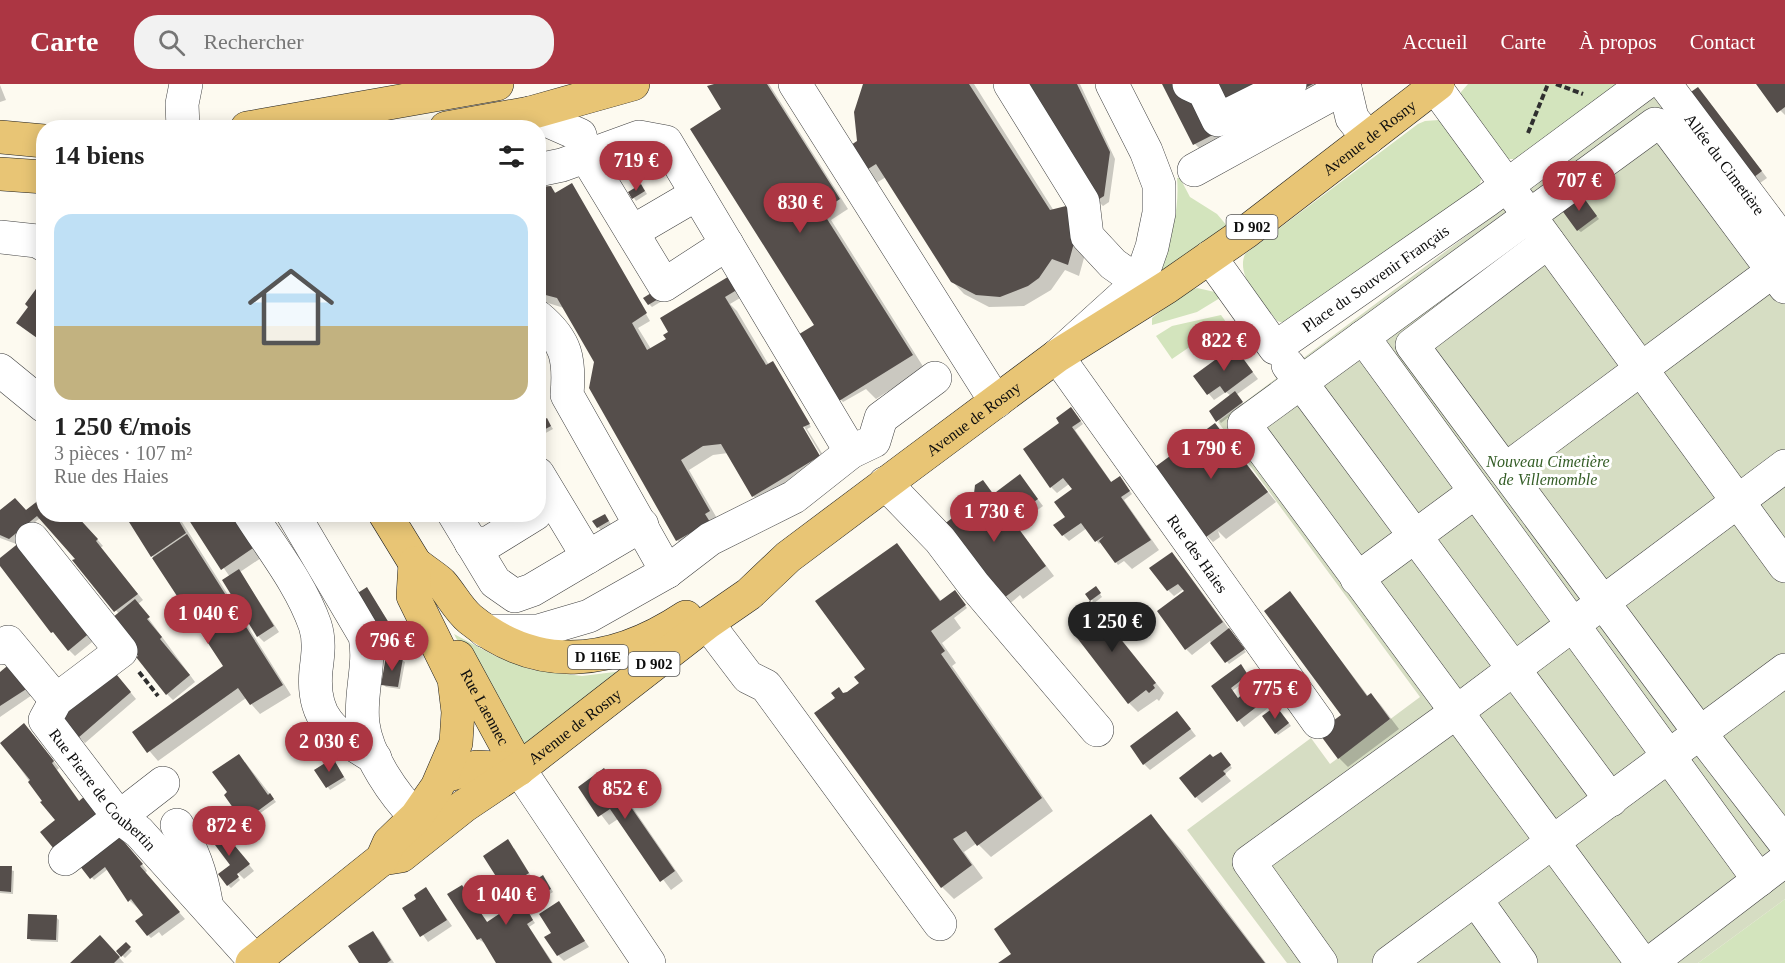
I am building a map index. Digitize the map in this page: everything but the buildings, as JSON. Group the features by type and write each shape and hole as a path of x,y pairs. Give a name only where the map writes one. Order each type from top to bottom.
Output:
{"main road":[{"path":"292,120 497,84"},
{"path":"491,120 530,113 583,92 633,84"},
{"name":"Avenue de Rosny","path":"519,770 707,623 749,594 788,556 885,483 1057,356 1210,257 1435,85"},
{"path":"0,137 36,140"},
{"path":"0,174 36,176"},
{"name":"Rue Laennec","path":"391,522 415,564 422,590 519,770"},
{"name":"Rue Laennec","path":"415,564 440,583 467,616 485,631 532,651 559,657 599,657 659,635 737,584 788,556"},
{"name":"Rue Laennec","path":"415,564 413,596 454,679 459,712 456,742 442,777"},
{"path":"442,777 476,767 519,770"},
{"name":"D 902","path":"382,859 401,856 464,806 519,770"},
{"name":"D 902","path":"253,962 382,859 389,843 416,816 442,777"}],"street":[{"path":"183,120 182,104 186,84"},
{"path":"795,84 996,402"},
{"path":"1010,84 1083,202 1088,236 1113,264 1137,281"},
{"path":"1057,356 1137,281 1144,270 1152,247 1159,213 1159,185 1146,152 1112,84"},
{"path":"1189,84 1204,90 1218,120 1290,84"},
{"name":"Place du Souvenir Français","path":"1275,348 1507,185 1644,84"},
{"name":"Allée du Cimetière","path":"1665,84 1781,267"},
{"path":"1194,170 1345,85 1352,117 1368,138"},
{"path":"1435,85 1785,566"},
{"path":"530,113 546,120"},
{"path":"546,120 580,135 585,155 664,285 727,244"},
{"path":"1505,470 1781,267 1661,124 1650,127 1244,424 1641,963"},
{"path":"546,168 562,165 639,137 666,142 851,452"},
{"path":"632,232 697,194"},
{"path":"0,237 36,241"},
{"path":"1548,242 1412,345 1601,601 1785,843"},
{"path":"1210,257 1611,800"},
{"path":"546,323 552,328 570,362 567,395 667,572"},
{"path":"1363,337 1475,492 1574,622 1759,880"},
{"name":"Rue des Haies","path":"1057,356 1318,722"},
{"path":"0,370 36,399"},
{"path":"485,631 538,631 589,616 667,572 710,539 794,497 851,452 874,441 881,418 935,378"},
{"path":"1322,963 1249,862 1455,713 1601,601 1785,466"},
{"path":"885,483 940,540 974,585 1097,730"},
{"path":"1357,579 1475,492"},
{"path":"546,513 588,557"},
{"path":"255,522 302,595 316,628 319,649 316,690 327,725 375,758"},
{"path":"298,522 365,636 369,656 363,724 375,758 404,805 416,816"},
{"path":"459,522 495,582 515,596 532,590 642,525"},
{"path":"471,543 488,543 523,522"},
{"name":"Rue Pierre de Coubertin","path":"32,538 121,651 56,700 45,720 119,816 139,832 206,904 253,962"},
{"path":"280,562 310,543"},
{"path":"707,623 748,677 766,686 940,924"},
{"path":"0,648 8,642 56,700"},
{"path":"1389,963 1785,670"},
{"name":"Rue Laennec","path":"519,770 649,963"},
{"path":"65,859 163,783"},
{"path":"177,825 192,848 201,874 206,904"},
{"path":"1650,963 1785,860"},
{"path":"1476,900 1521,963"}],"green space":[{"path":"1468,84 1619,84 1515,159 1508,159 1461,105 1461,92"},
{"name":"Nouveau Cimetière de Villemomble","path":"1662,89 1785,254 1785,899 1698,963 1287,963 1187,830 1311,738 1330,764 1420,697 1218,422"},
{"path":"1439,120 1479,170 1481,180 1474,193 1284,323 1277,321 1247,281 1243,263 1245,254 1418,124"},
{"path":"1177,178 1180,178 1190,197 1217,214 1228,227 1165,273 1161,270 1176,213"},
{"path":"1197,288 1215,292 1220,298 1197,312 1152,325 1152,318 1186,292"},
{"path":"1221,315 1226,322 1172,359 1156,336 1172,326"},
{"path":"454,634 497,657 533,670 582,676 623,671 518,754 513,750"},
{"path":"1785,899 1785,963 1698,963"}]}
